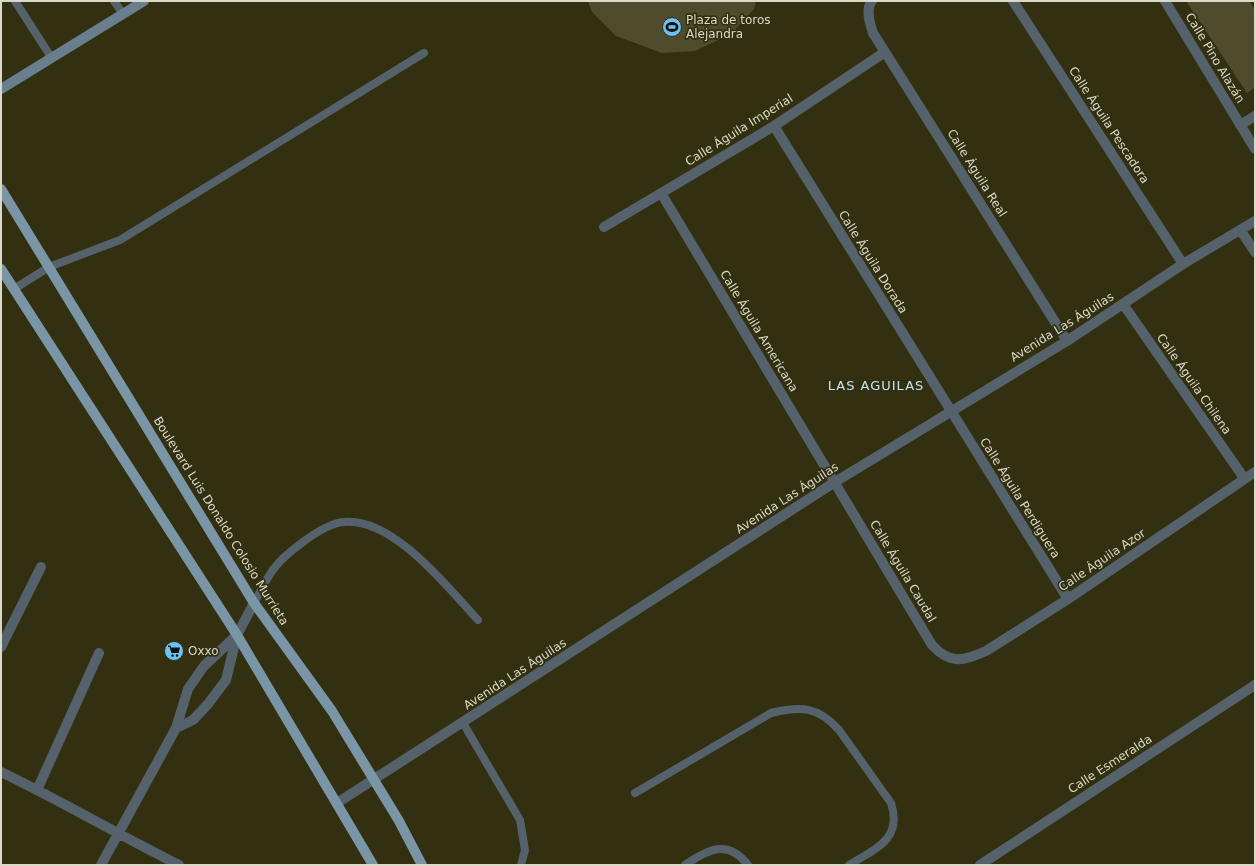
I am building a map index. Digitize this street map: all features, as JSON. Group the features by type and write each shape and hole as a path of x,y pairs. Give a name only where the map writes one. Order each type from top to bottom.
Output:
{"main road":[{"name":"Boulevard Luis Donaldo Colosio Murrieta","path":"1,189 254,603 332,712 374,780 422,865"},
{"path":"1,269 237,635 373,865"}],"street":[{"path":"1,88 144,1"},
{"name":"Calle Águila Real","path":"872,1 870,4 868,19 873,33 1067,341"},
{"name":"Calle Águila Pescadora","path":"1013,1 1183,264"},
{"name":"Calle Pino Alazán","path":"1165,1 1255,149"},
{"name":"Calle Águila Imperial","path":"604,228 660,193 774,126 885,52"},
{"path":"1240,125 1255,116"},
{"name":"Calle Águila Dorada","path":"774,126 950,412"},
{"name":"Calle Águila Americana","path":"660,193 835,482"},
{"name":"Avenida Las Águilas","path":"337,803 835,482 1067,341 1183,264 1241,231 1255,221"},
{"path":"1241,231 1255,252"},
{"name":"Calle Águila Chilena","path":"1123,304 1244,478"},
{"name":"Calle Águila Perdiguera","path":"950,412 1068,598"},
{"name":"Calle Águila Azor","path":"959,660 973,657 986,651 1068,598 1255,472"},
{"name":"Calle Águila Caudal","path":"835,482 932,645 939,654 959,660"},
{"path":"1,647 40,567"},
{"path":"176,728 193,720 208,704 226,680 237,635 254,603"},
{"path":"101,865 116,834 176,728 188,689 204,666 237,635"},
{"path":"37,790 99,654"},
{"name":"Calle Esmeralda","path":"980,865 1255,685"},
{"path":"1,772 37,790 116,834 179,865"}],"lane":[{"path":"15,1 51,57"},
{"path":"114,1 123,14"},
{"path":"14,289 50,267 120,240 424,53"},
{"path":"254,603 275,566 290,551 311,536 328,527 344,522 357,522 380,530 400,542 424,563 478,620"},
{"path":"635,793 771,713 788,709 804,709 819,712 829,719 839,730 890,803 894,814 894,826 883,843 849,865"},
{"path":"463,723 520,820 525,850 521,865"},
{"path":"685,865 710,851 724,848 735,852 748,865"}],"shaded area":[{"name":"Plaza de toros Alejandra","path":"588,1 756,1 754,9 731,34 695,51 662,53 616,36 592,12"},
{"path":"1186,1 1249,1 1255,10 1255,87 1247,93"}],"place":[{"name":"Plaza de toros Alejandra","path":"672,27"},
{"name":"Oxxo","path":"174,651"}],"district":[{"name":"LAS AGUILAS","path":"876,385"}]}
